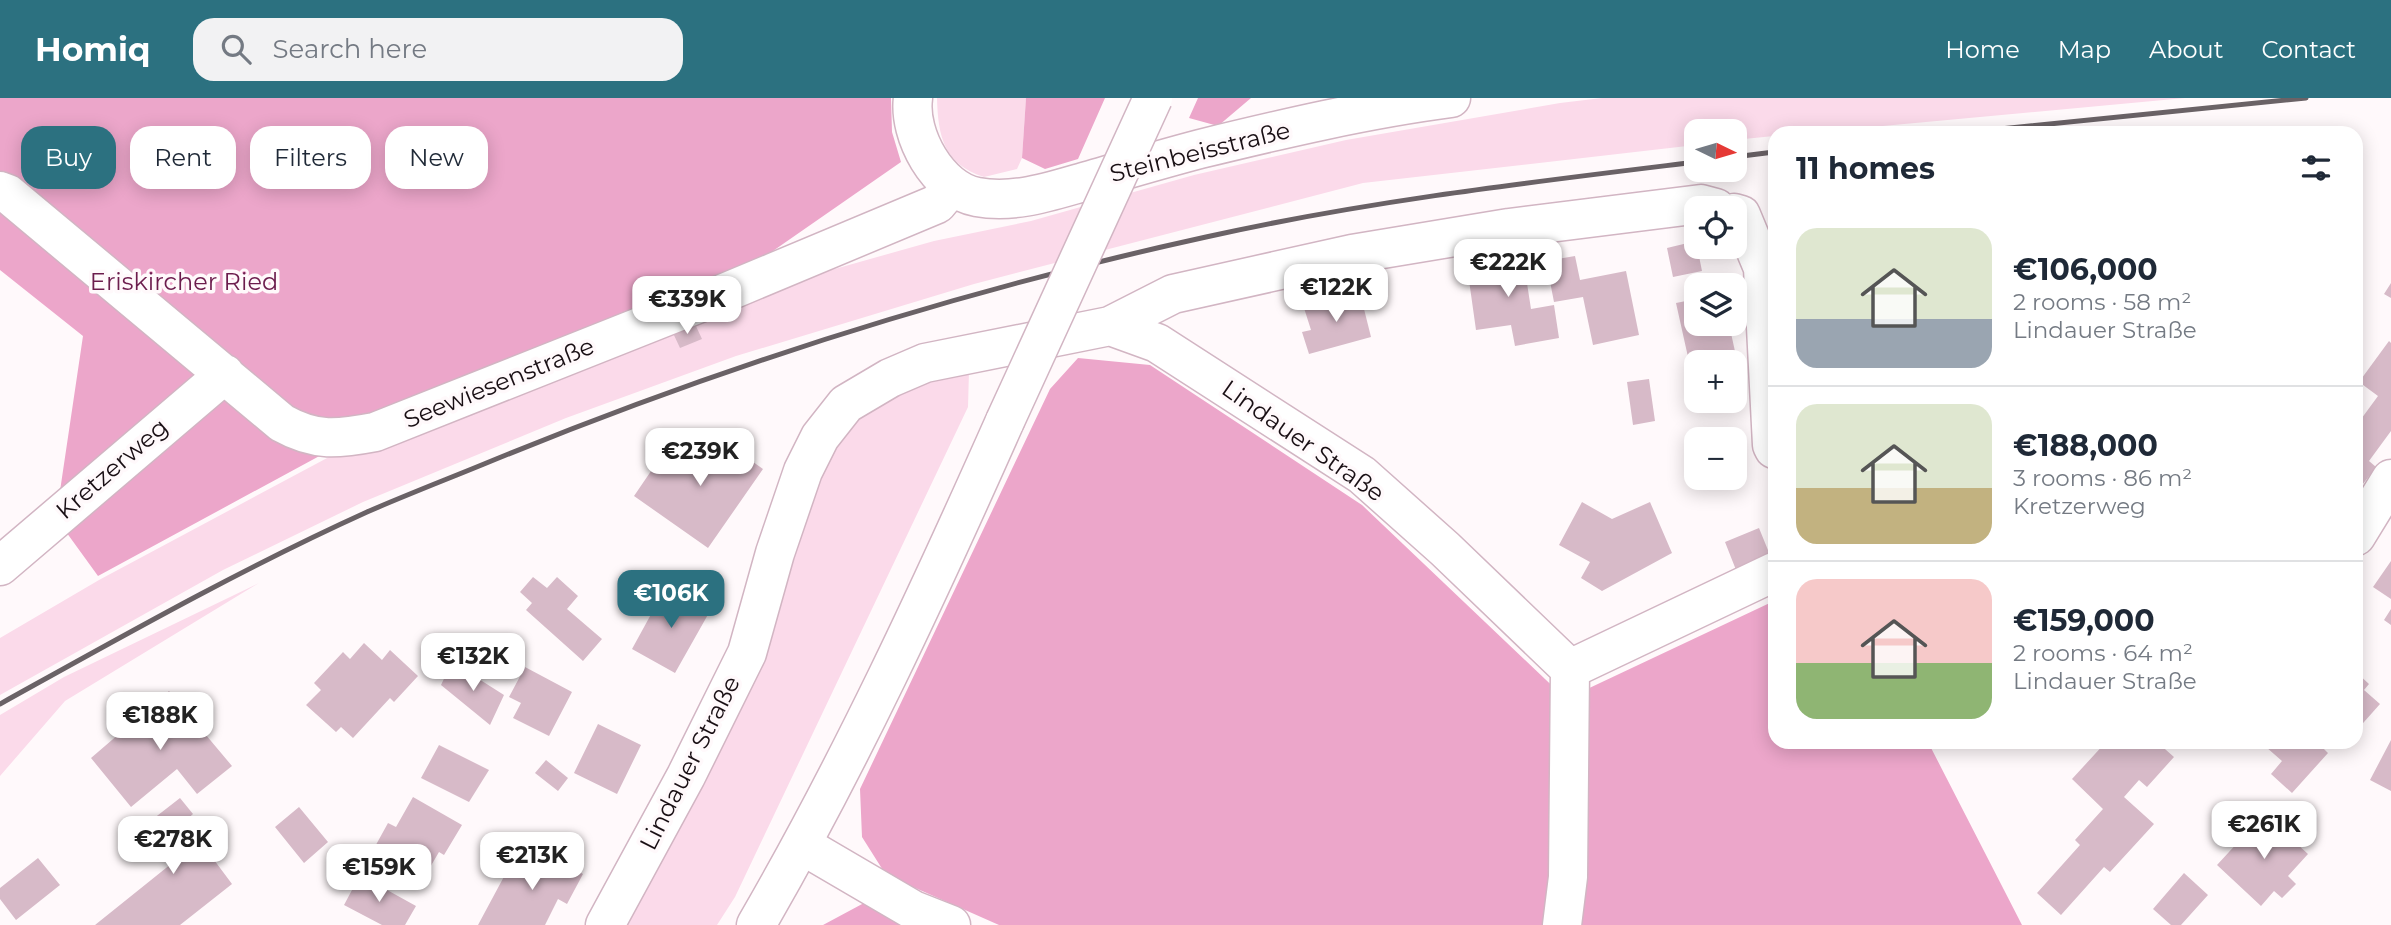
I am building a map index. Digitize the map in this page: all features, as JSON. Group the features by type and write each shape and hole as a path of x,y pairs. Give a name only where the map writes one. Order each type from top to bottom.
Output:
{"street":[{"path":"913,98 916,132 925,155 952,186"},
{"path":"756,925 802,845 937,573 1153,98"},
{"name":"Steinbeisstraße","path":"952,186 974,197 1004,200 1042,193 1199,149 1325,110 1451,98"},
{"name":"Seewiesenstraße","path":"0,191 8,194 282,424 301,434 323,439 347,438 375,432 710,299 937,204 952,186"},
{"name":"Lindauer Straße","path":"605,925 686,776 747,653 775,553 803,471 820,437 846,404 890,378 925,363 1110,326 1173,294 1352,254 1523,226 1684,206"},
{"path":"1747,229 1763,268 1768,366"},
{"name":"Lindauer Straße","path":"1110,326 1157,343 1362,475 1445,549 1570,669"},
{"name":"Kretzerweg","path":"0,566 225,374"},
{"path":"2363,525 2391,479"},
{"path":"1562,925 1568,877 1570,669 1768,575"},
{"path":"802,845 913,910 951,925"}],"shaded area":[{"path":"937,98 1026,98 1022,158 1017,169 984,177 960,165 952,157 942,137"},
{"path":"1602,98 2185,98 1883,126 1768,126 1768,137 1747,139 1747,119 1684,119 1684,146 1363,183 974,284 736,356 566,418 363,502 223,570 0,695 0,638 99,580 329,457 714,303 934,241 1031,221 1194,175 1346,140"},
{"path":"969,371 968,407 735,897 717,925 610,925 808,472 890,382"},
{"path":"259,583 65,701 0,776 0,715 64,677"}],"green space":[{"name":"Eriskircher Ried","path":"0,98 891,98 892,132 901,162 711,294 371,428 98,576 56,518 83,336 0,270"},
{"path":"1026,98 1105,98 1078,159 1045,169 1022,158"},
{"path":"1198,98 1251,98 1218,126 1189,118"},
{"path":"1078,358 1150,365 1362,505 1566,699 1768,604 1768,749 1932,749 2022,925 999,925 886,875 862,837 860,789 1050,389"},
{"path":"864,903 913,925 823,925"}],"building":[{"path":"1684,244 1684,259 1700,259 1702,271 1673,277 1667,248"},
{"path":"1522,251 1531,309 1554,305 1559,338 1515,346 1511,325 1476,330 1466,259"},
{"path":"1575,256 1580,280 1626,271 1639,335 1593,345 1583,297 1554,302 1546,261"},
{"path":"2391,283 2391,298 2384,294"},
{"path":"1360,293 1371,337 1309,354 1302,332 1311,330 1304,308"},
{"path":"1684,301 1684,336 1732,336 1735,350 1686,350 1676,303"},
{"path":"695,324 702,339 680,348 673,333"},
{"path":"2389,341 2391,431 2369,461 2376,467 2363,484 2363,416 2378,396 2363,385 2363,377"},
{"path":"1649,379 1655,421 1633,425 1627,382"},
{"path":"708,430 763,469 708,548 634,496 662,455 682,469"},
{"path":"1582,502 1612,519 1650,502 1672,553 1602,591 1581,578 1590,562 1559,545"},
{"path":"1759,528 1768,550 1768,562 1738,575 1725,542"},
{"path":"2391,561 2391,599 2373,587"},
{"path":"533,577 547,588 557,577 578,596 567,609 602,639 583,661 526,610 532,603 520,592"},
{"path":"666,587 710,611 675,673 632,649"},
{"path":"2391,609 2391,625 2384,620"},
{"path":"364,643 382,660 390,650 418,676 394,702 390,698 353,738 341,727 336,732 306,705 321,690 314,683 343,652 350,659"},
{"path":"452,662 504,695 490,725 441,685"},
{"path":"525,667 572,692 549,736 513,718 521,703 509,697"},
{"path":"2363,678 2369,684 2364,690 2380,704 2363,723"},
{"path":"169,691 232,766 197,794 177,769 131,807 91,758"},
{"path":"598,724 641,745 617,794 574,773"},
{"path":"2391,740 2391,791 2370,780"},
{"path":"439,745 489,770 469,802 421,778"},
{"path":"2100,749 2165,749 2174,757 2147,787 2139,780 2124,797 2154,824 2110,872 2104,867 2061,915 2037,893 2080,845 2075,840 2103,809 2072,779"},
{"path":"2268,749 2324,749 2328,753 2292,793 2271,774 2282,761"},
{"path":"546,760 568,778 558,791 535,773"},
{"path":"413,797 462,825 444,855 439,852 422,881 372,852 388,823 396,827"},
{"path":"180,798 193,814 185,821 232,884 180,925 95,925 171,864 164,856 152,853 149,848 157,842 144,826"},
{"path":"299,807 328,842 304,863 275,827"},
{"path":"2264,814 2308,854 2288,876 2296,884 2282,898 2274,891 2261,906 2217,865"},
{"path":"531,846 583,874 567,904 558,899 545,925 478,925 507,871 515,876"},
{"path":"38,858 60,885 16,920 0,899 0,888"},
{"path":"2184,873 2208,895 2181,925 2171,925 2153,909"},
{"path":"360,875 416,906 405,925 382,925 344,905"}],"railway":[{"path":"2030,126 2306,98"},
{"path":"1747,155 1768,153"},
{"path":"0,704 227,580 367,512 660,396 840,335 930,307 1114,258 1267,224 1450,194 1684,163"}]}
